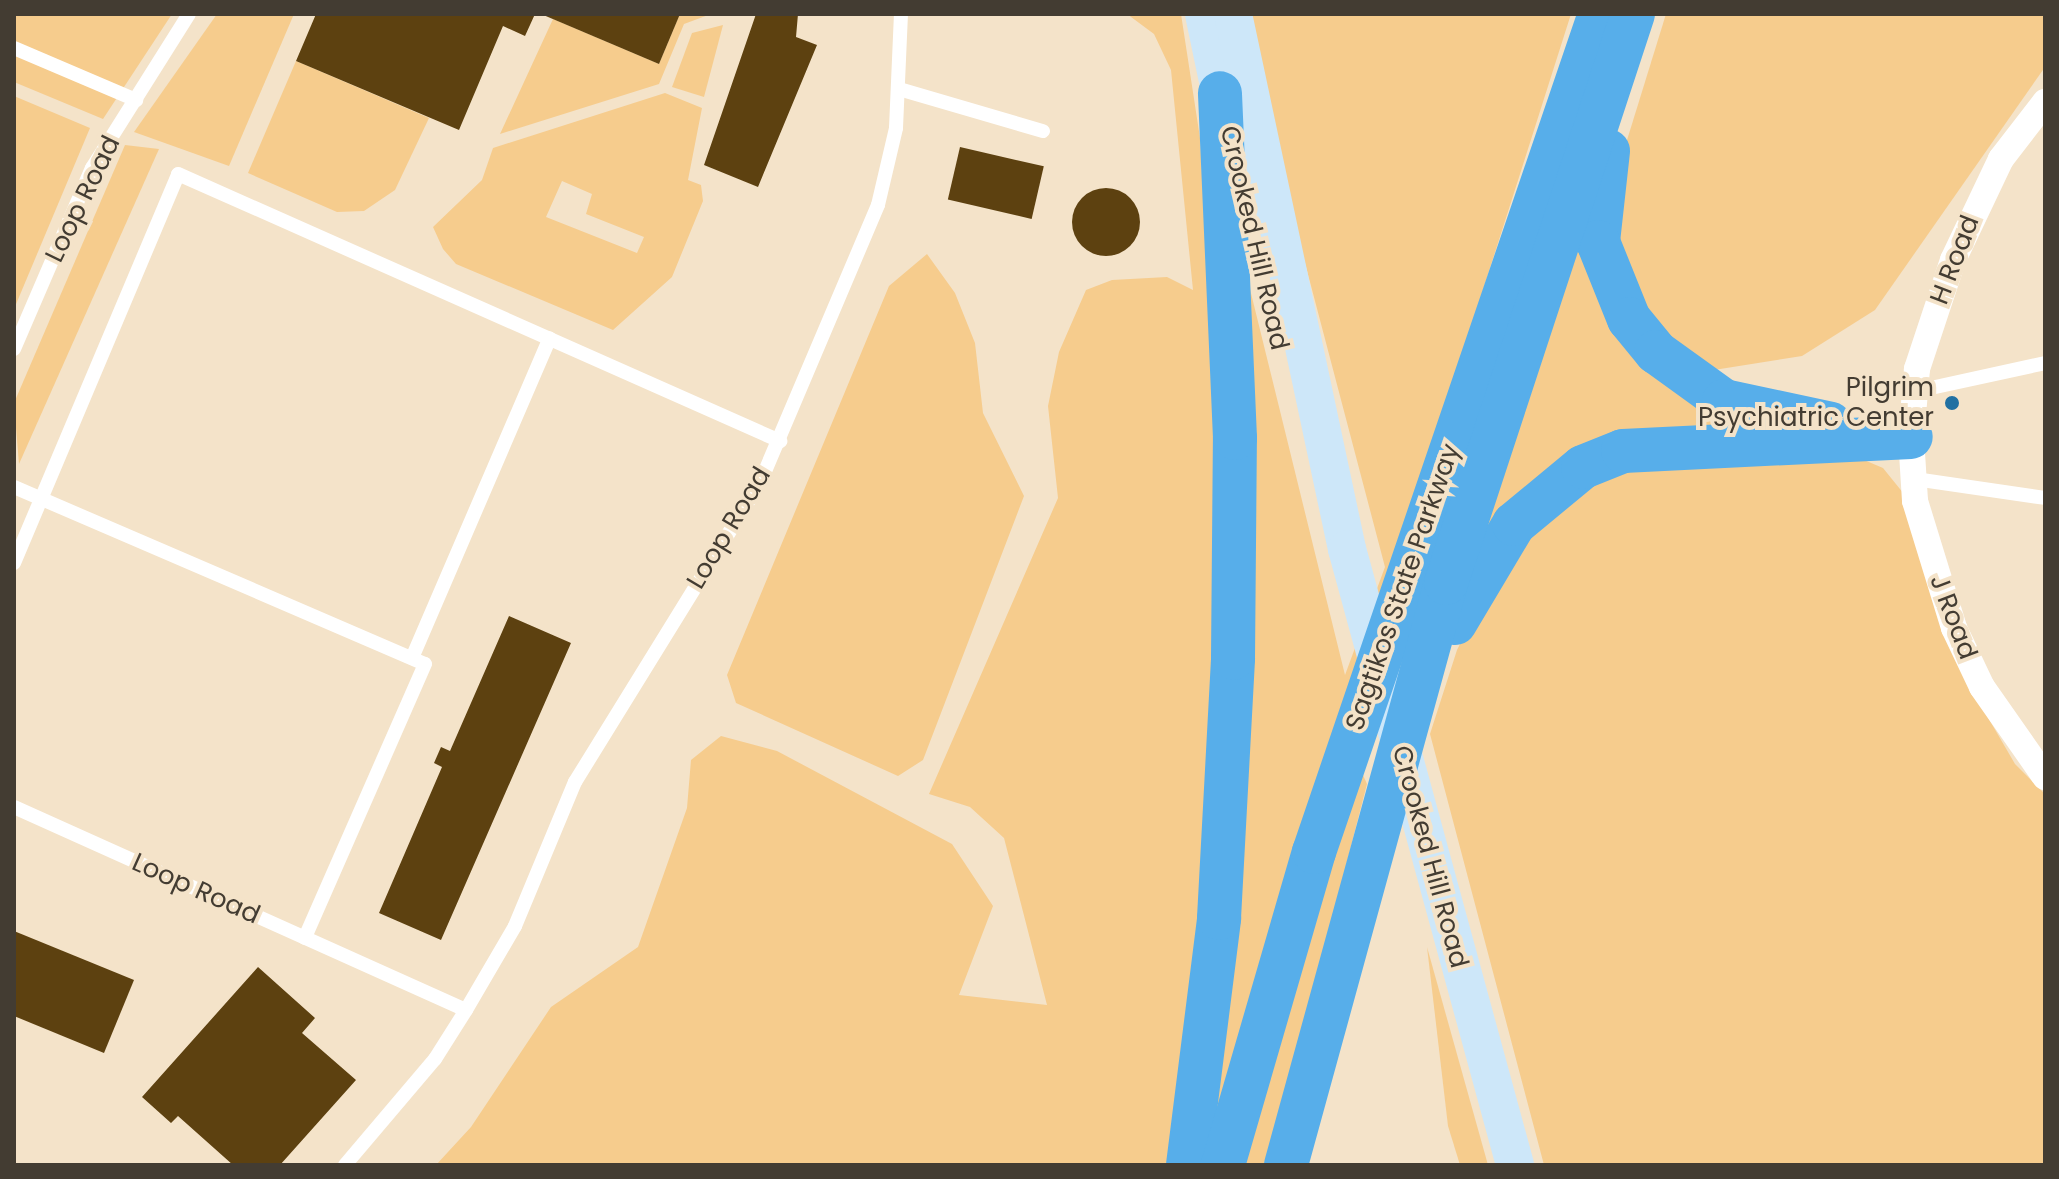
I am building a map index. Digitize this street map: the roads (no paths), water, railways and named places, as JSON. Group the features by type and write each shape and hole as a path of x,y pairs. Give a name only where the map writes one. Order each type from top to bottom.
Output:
{"highway":[{"path":"1558,133 1583,14"},
{"name":"Sagtikos State Parkway","path":"1223,1165 1314,852 1600,14"},
{"name":"Sagtikos State Parkway","path":"1286,1165 1388,784 1512,368 1633,14"},
{"path":"1646,14 1599,201 1598,242 1629,319 1687,379 1724,401 1913,458"},
{"path":"1188,1165 1217,932 1232,671 1235,438 1220,93"},
{"path":"1388,784 1487,562 1514,524 1583,467 1623,451 1913,458"}],"main road":[{"name":"Crooked Hill Road","path":"1204,14 1284,364 1315,477 1347,549"},
{"name":"Crooked Hill Road","path":"1233,14 1347,549 1515,1165"}],"street":[{"name":"H Road","path":"1913,458 1917,391 1935,308 1977,204 2045,102"},
{"name":"J Road","path":"1913,458 1954,628 1982,687 2045,777"}],"lane":[{"name":"Loop Road","path":"14,349 92,168 189,14"},
{"name":"Loop Road","path":"345,1165 435,1059 466,1010 515,926 575,782 780,441 878,205 899,89 901,14"},
{"path":"14,48 136,100"},
{"path":"899,89 1043,131"},
{"path":"14,563 178,174 780,441"},
{"path":"412,658 550,338"},
{"path":"1917,391 2045,363"},
{"path":"1913,458 2045,498"},
{"path":"14,487 425,664 305,938"},
{"name":"Loop Road","path":"14,807 466,1010"}],"place":[{"name":"Pilgrim Psychiatric Center","path":"1952,403"}]}
